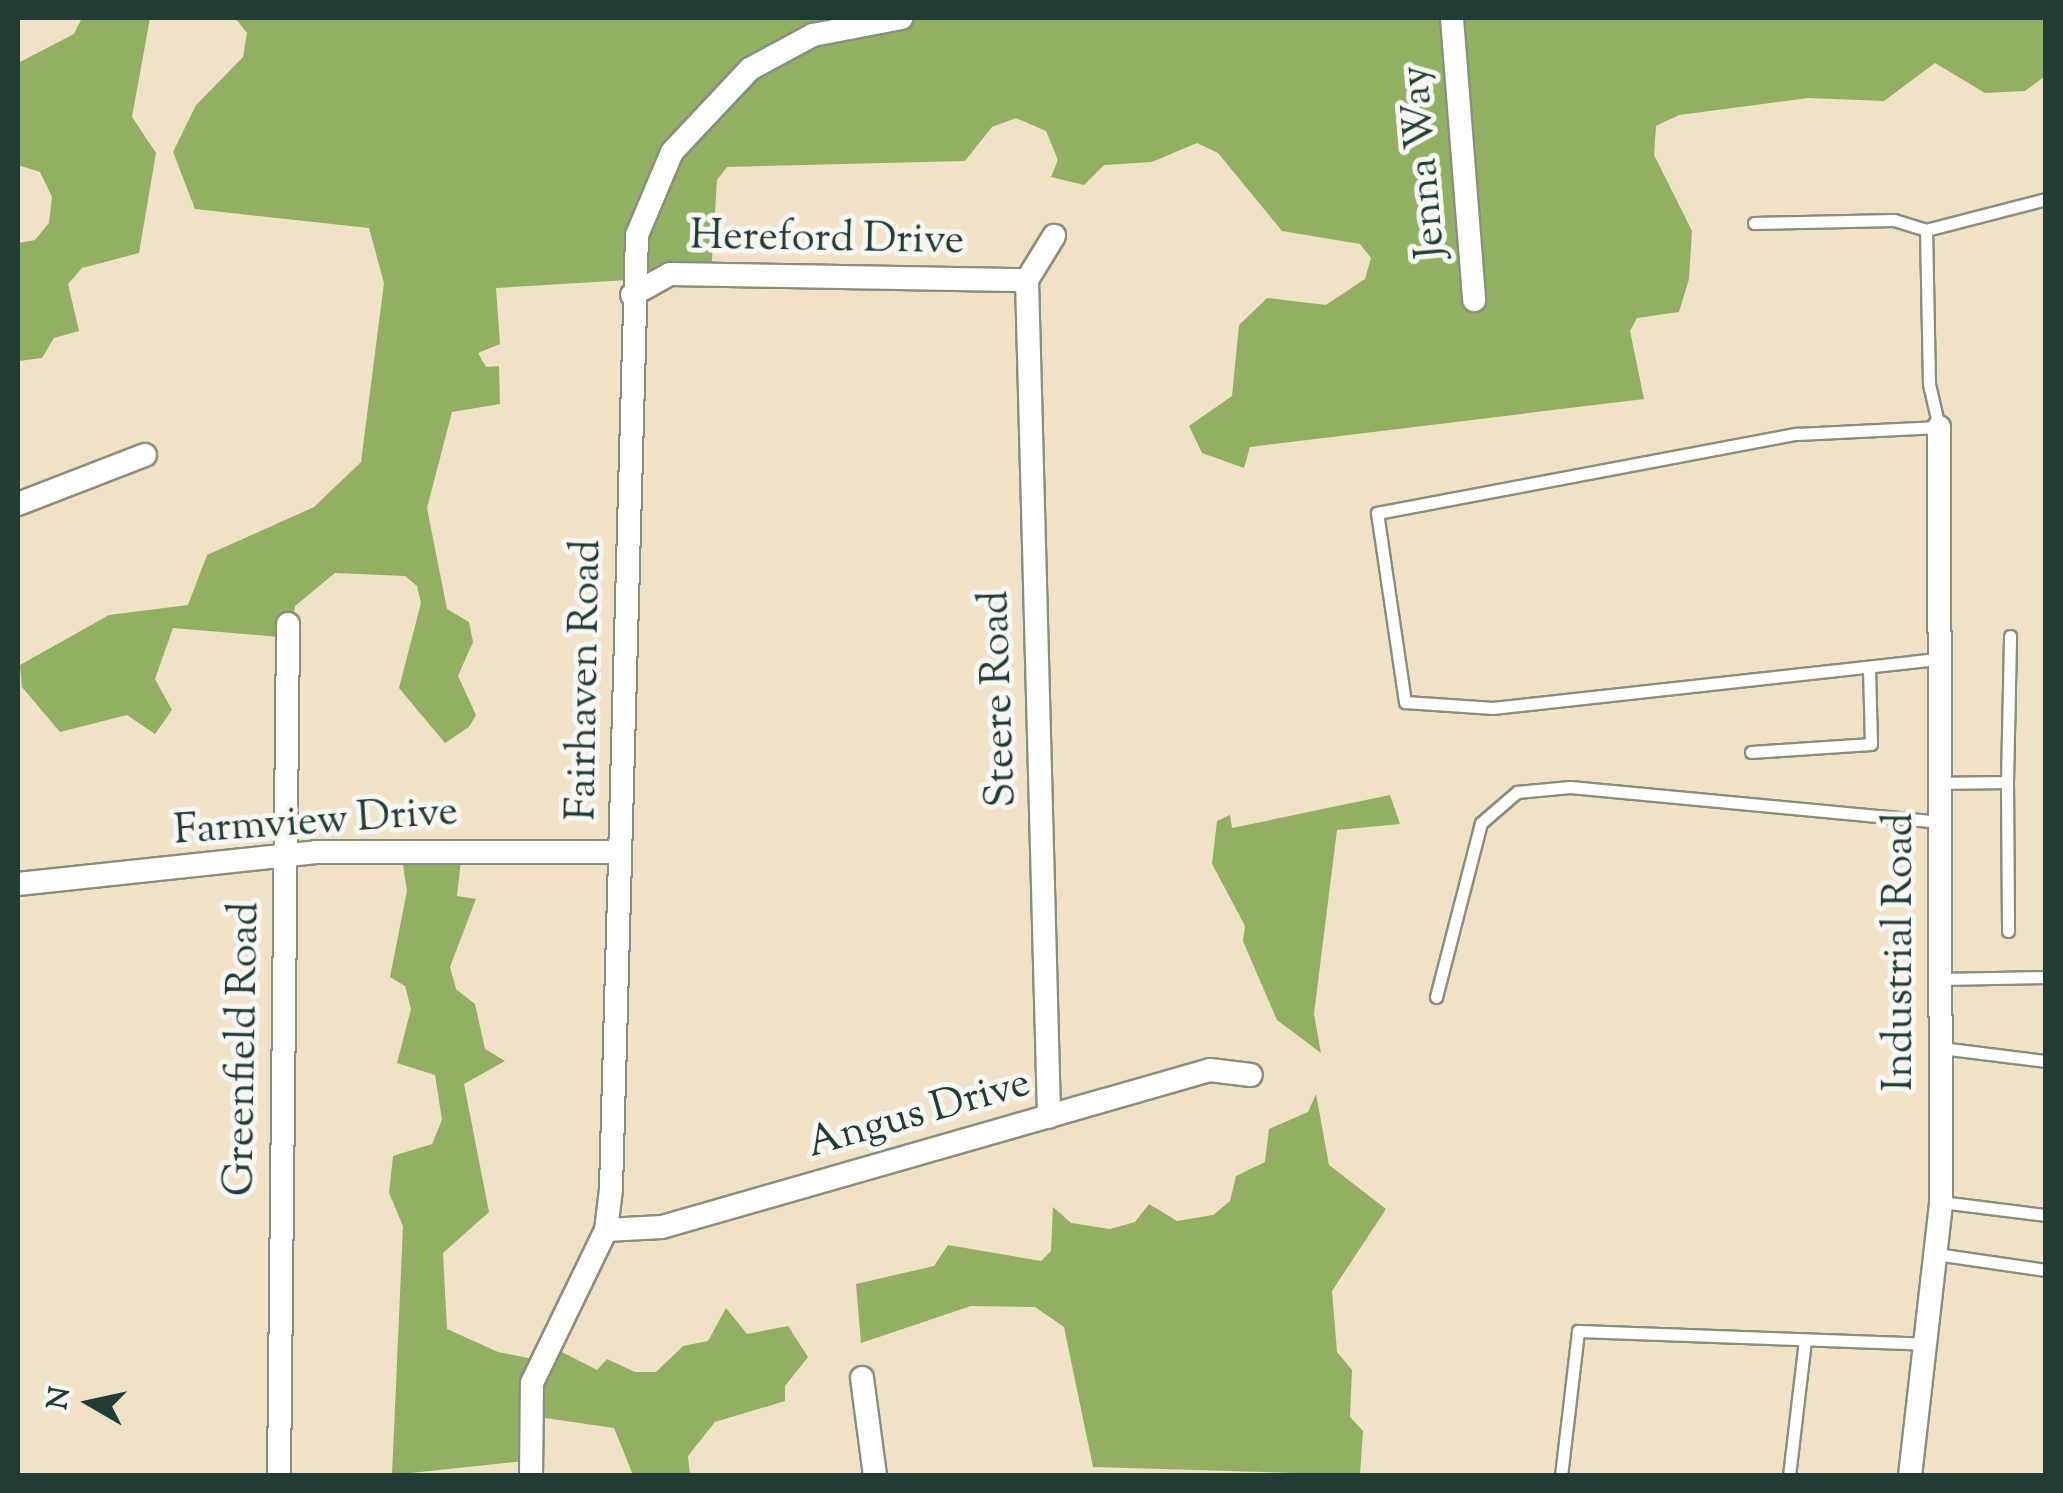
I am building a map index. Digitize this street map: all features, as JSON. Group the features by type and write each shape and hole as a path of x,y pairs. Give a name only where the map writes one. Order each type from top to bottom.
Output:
{"street":[{"name":"Fairhaven Road","path":"531,1476 532,1383 606,1230 620,852 632,295 637,234 654,182 721,94 813,35 901,18"},
{"name":"Jenna Way","path":"1452,18 1474,300"},
{"path":"1027,280 1054,236"},
{"name":"Hereford Drive","path":"632,295 670,274 1027,280"},
{"name":"Steere Road","path":"1027,280 1049,1117"},
{"name":"Industrial Road","path":"1910,1476 1940,1202 1939,427"},
{"path":"18,504 145,455"},
{"name":"Greenfield Road","path":"280,1476 282,861 288,624"},
{"name":"Farmview Drive","path":"18,884 400,848 620,852"},
{"name":"Angus Drive","path":"606,1230 662,1227 1210,1070 1251,1075"},
{"path":"862,1378 875,1476"}],"lane":[{"path":"1754,223 1894,220 1926,230 2046,199"},
{"path":"1926,230 1929,384 1939,427 1797,434 1377,513 1405,702 1493,708 1938,658"},
{"path":"2008,931 2010,636"},
{"path":"1751,752 1871,744 1869,666"},
{"path":"1938,784 2007,782"},
{"path":"1436,996 1481,823 1517,792 1570,787 1938,822"},
{"path":"1940,979 2046,977"},
{"path":"1940,1048 2046,1062"},
{"path":"1940,1202 2046,1215"},
{"path":"1936,1254 2046,1270"},
{"path":"1562,1476 1578,1331 1927,1344"},
{"path":"1790,1476 1805,1340"}],"green space":[{"path":"82,18 150,18 132,117 156,153 139,253 82,268 68,284 79,331 54,338 42,358 19,361 18,243 35,240 49,223 52,197 40,172 18,165 18,63 74,34"},
{"path":"235,18 2045,18 2045,76 2025,91 1985,93 1935,63 1884,101 1808,98 1679,115 1656,126 1654,155 1692,231 1689,279 1679,312 1637,318 1630,331 1644,399 1250,447 1244,468 1202,453 1189,426 1232,396 1239,325 1267,298 1326,305 1365,279 1371,258 1360,244 1282,231 1218,153 1197,143 1152,162 1104,165 1084,185 1051,177 1058,160 1046,131 1016,118 992,127 965,161 727,167 717,180 711,275 496,288 500,344 478,353 486,367 499,366 500,404 452,412 427,508 447,609 469,622 473,642 458,676 476,715 469,727 445,743 399,688 421,603 417,586 405,576 335,573 295,606 291,638 173,628 155,679 172,710 155,734 127,715 60,732 22,687 20,665 109,615 188,605 207,555 314,507 361,462 384,283 369,228 195,209 173,152 196,105 243,57 247,33"},
{"path":"1390,795 1400,824 1337,830 1314,1014 1321,1053 1277,1020 1243,941 1245,926 1212,864 1217,821 1230,815 1232,828"},
{"path":"401,852 462,852 457,896 476,899 450,967 456,989 475,1004 485,1049 505,1061 464,1084 489,1212 443,1253 447,1329 498,1352 544,1361 556,1349 597,1370 607,1359 635,1372 656,1372 683,1346 708,1341 726,1308 747,1334 788,1326 808,1357 785,1386 785,1401 715,1422 688,1456 690,1475 633,1475 614,1428 538,1417 534,1460 392,1475 403,1226 389,1193 393,1156 432,1144 442,1120 435,1075 397,1063 411,1009 405,986 390,977 407,891"},
{"path":"1316,1094 1329,1165 1386,1209 1332,1291 1337,1352 1352,1370 1350,1417 1363,1431 1360,1475 1093,1467 1064,1327 1035,1307 971,1306 861,1343 856,1284 934,1266 948,1245 1041,1261 1051,1251 1053,1207 1071,1223 1110,1229 1135,1222 1149,1204 1177,1221 1213,1215 1230,1201 1236,1176 1265,1162 1269,1129 1308,1112"}]}
